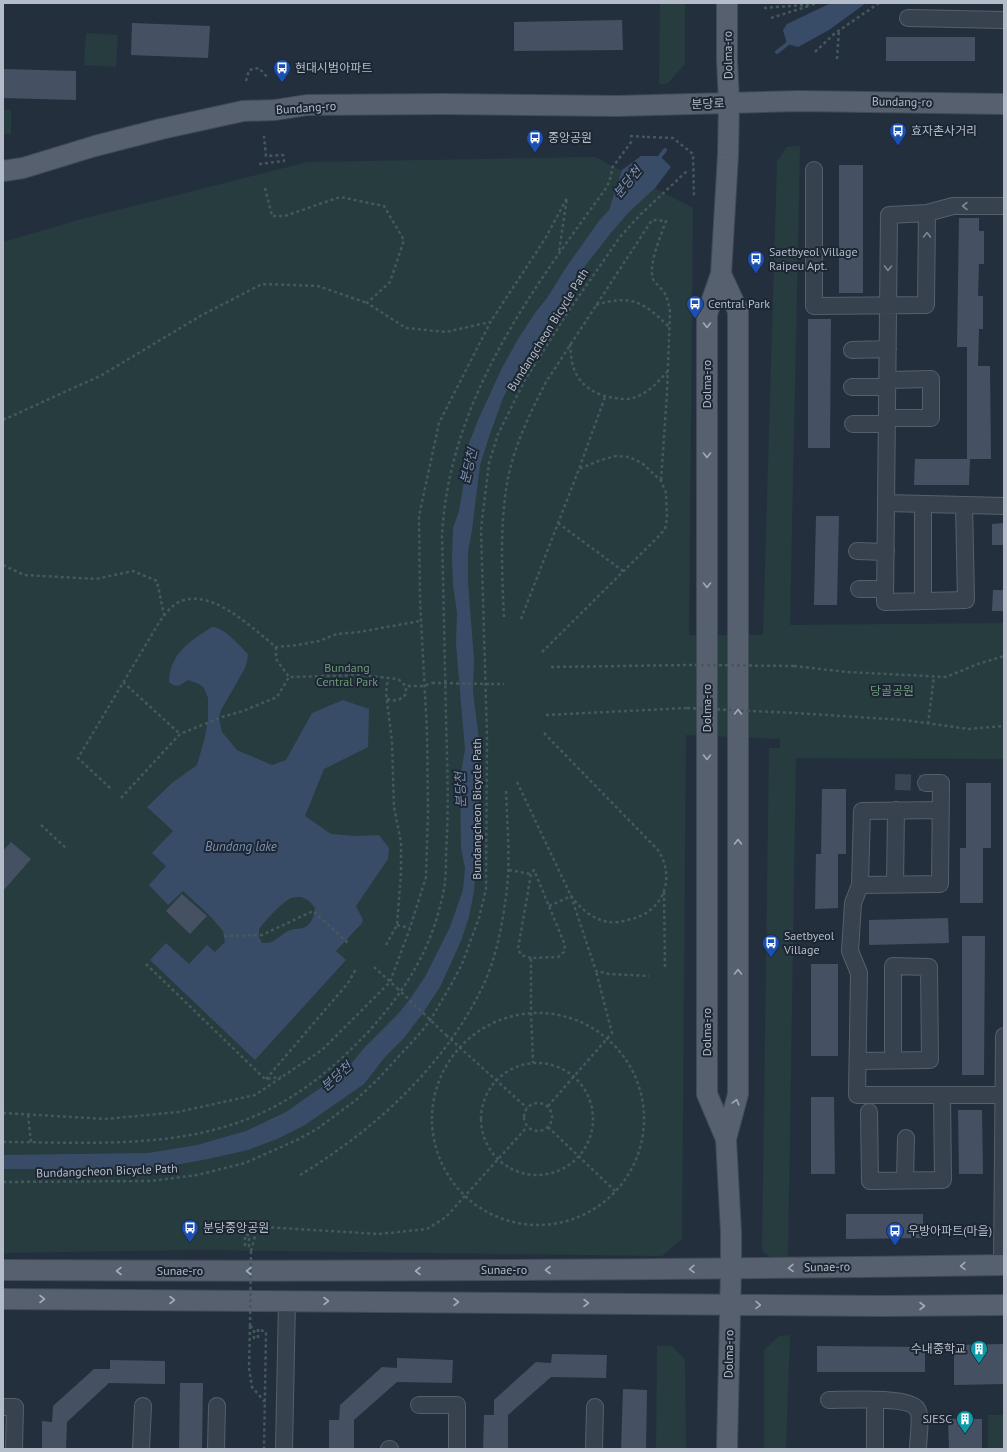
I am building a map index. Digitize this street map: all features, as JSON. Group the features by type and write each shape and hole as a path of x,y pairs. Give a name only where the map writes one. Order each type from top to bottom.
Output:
{"main road":[{"name":"Dolma-ro","path":"726,1140 707,1094 707,314 721,274 728,155 729,103 727,3"},
{"name":"Bundang-ro","path":"729,103 799,101 1004,104"},
{"name":"분당로","path":"3,171 23,168 95,146 154,131 243,111 275,110 307,105 444,104 617,106 729,103"},
{"name":"Dolma-ro","path":"721,274 738,311 738,1094 726,1140 731,1232 727,1448"},
{"name":"Sunae-ro","path":"3,1270 288,1272 731,1269 1003,1265"},
{"path":"3,1299 1004,1305"}],"lane":[{"path":"908,18 1004,20"},
{"path":"814,170 814,306 926,305 927,213"},
{"path":"964,505 966,600 885,602 889,215 927,213 954,206 1004,206"},
{"path":"852,350 888,349"},
{"path":"852,387 931,379 931,418 853,424"},
{"path":"887,503 1004,506"},
{"path":"923,504 923,601"},
{"path":"857,551 886,552"},
{"path":"859,589 885,589"},
{"path":"860,885 940,884 941,783 926,783"},
{"path":"895,885 896,810"},
{"path":"940,810 862,811 860,885 853,903 850,951 859,973 857,1095 1004,1095"},
{"path":"858,1061 930,1060 929,967 893,966 893,1060"},
{"path":"1003,1265 1004,1036"},
{"path":"869,1112 870,1181 943,1180 942,1095"},
{"path":"905,1180 906,1138"},
{"path":"284,1449 287,1301"},
{"path":"829,1400 875,1400 911,1403 917,1409 919,1416 918,1449"},
{"path":"875,1400 875,1449"},
{"path":"419,1405 457,1405 457,1449"},
{"path":"141,1449 143,1406"},
{"path":"216,1449 217,1406"},
{"path":"3,1407 15,1407 10,1448"},
{"path":"594,1449 595,1407"}],"path":[{"path":"815,52 839,30 879,3"},
{"path":"764,8 817,4"},
{"path":"771,18 817,4"},
{"path":"837,59 839,30"},
{"path":"246,80 249,70 259,68 267,78"},
{"path":"259,164 284,161 283,155 266,156 264,136"},
{"path":"630,136 674,138 693,154 694,197"},
{"path":"3,1142 129,1142 172,1138 204,1132 238,1123 258,1115 285,1101 325,1074 385,1013 412,974 422,957 429,940 444,888 448,814 442,536 450,479 464,424 490,363 543,276 607,187 612,168 632,141"},
{"name":"Bundangcheon Bicycle Path","path":"3,1182 151,1181 197,1176 245,1163 297,1140 317,1129 356,1100 379,1078 431,1019 462,964 479,918 486,889 487,737 481,529 491,456 498,434 525,380 568,312 620,237 641,214 688,170"},
{"path":"265,188 272,216 285,216 340,198 384,206 404,240 390,282 367,303"},
{"path":"3,1113 106,1119 178,1112 255,1095 322,1050 390,982 410,928 426,877 427,748 420,621 419,516 439,423 491,321 545,239 567,198 559,252"},
{"path":"504,618 502,573 504,516 506,489 513,458 534,404 546,382 570,343 652,220 666,221 653,262 652,272 654,280 665,294 668,302 668,372 661,481"},
{"path":"3,420 102,375 202,315 262,284 318,286 367,303 406,328 446,332 491,321"},
{"path":"596,305 618,299 630,300 641,304 650,310 669,328"},
{"path":"570,343 574,369 579,378 586,386 605,397 627,400 635,398 657,384 668,372"},
{"path":"521,619 605,397"},
{"path":"542,652 665,529 667,518 666,493 661,481 642,463 629,457 616,456 579,469"},
{"path":"558,524 623,571"},
{"path":"3,565 24,575 60,577 96,578 134,571 157,581 164,615"},
{"path":"110,788 78,758 160,621 164,615 177,603 187,600 199,600 216,603 246,622 276,647 319,641 337,634 359,632 420,621"},
{"path":"276,647 276,659 289,677"},
{"path":"551,667 689,665 794,666 847,672 946,677 978,664 1004,656"},
{"path":"289,677 362,675 398,679 406,686 432,683 504,684"},
{"path":"121,798 180,734 276,697 289,677"},
{"path":"386,945 396,925 401,873 401,842 394,807 392,741 386,690 388,677"},
{"path":"928,724 934,677"},
{"path":"123,682 180,734"},
{"path":"387,699 396,701 400,699 406,694 406,686"},
{"path":"546,714 687,708 904,720 968,729 1004,726"},
{"path":"543,732 658,850 664,859 667,870 664,889 657,905 646,914 634,919 620,922 608,922 597,918 578,906 571,896"},
{"path":"517,782 571,896 596,971 612,1034 548,1106"},
{"path":"300,1175 320,1163 371,1126 418,1080 452,1040 481,991 490,969 506,896 509,870 506,790"},
{"path":"41,825 67,849"},
{"path":"509,870 531,874"},
{"path":"534,870 549,906 565,945 564,952 558,957 531,958 521,955 518,949 531,874 534,870"},
{"path":"664,889 665,968"},
{"path":"549,906 571,896"},
{"path":"224,936 262,935 313,911 348,943"},
{"path":"396,925 410,928"},
{"path":"531,958 533,1063"},
{"path":"146,964 265,1079"},
{"path":"374,967 526,1108"},
{"path":"265,1079 348,984 356,969"},
{"path":"596,971 609,974 649,976"},
{"path":"522,1013 558,1014 592,1026 607,1039 619,1049 637,1079 645,1114 640,1150 624,1182 598,1207 565,1222 529,1225 495,1216 465,1196 444,1170 433,1139 432,1106 441,1074 460,1046 488,1024 522,1013"},
{"path":"543,1062 560,1066 574,1075 586,1089 593,1106 594,1124 590,1142 580,1157 565,1169 548,1175 530,1176 513,1170 498,1160 487,1146 481,1129 481,1111 486,1094 496,1080 510,1069 526,1063 543,1062"},
{"path":"265,1079 283,1077"},
{"path":"539,1102 548,1106 551,1110 553,1119 548,1127 545,1130 536,1131 528,1127 524,1118 526,1108 539,1102"},
{"path":"28,1115 31,1142"},
{"path":"265,1402 252,1387 249,1368 251,1251 256,1233 264,1227 379,1234 427,1229 446,1217 528,1127"},
{"path":"548,1127 615,1191"},
{"path":"244,1246 245,1235 249,1235 249,1246 251,1251"},
{"path":"250,1326 254,1329 254,1338 258,1338 258,1329 266,1332 264,1449"}],"green space":[{"path":"660,3 685,3 685,64 667,84 659,84"},
{"path":"86,33 118,35 116,67 84,65"},
{"path":"3,110 11,110 11,134 3,134"},
{"name":"Bundang Central Park","path":"800,146 790,625 1004,623 1004,759 796,758 788,1257 770,1257 762,1251 769,748 780,748 780,739 686,735 682,1239 662,1256 199,1250 3,1253 3,242 78,220 308,162 595,157 693,208 689,635 763,635 777,161 787,147"},
{"path":"790,1335 786,1449 764,1449 764,1350 779,1336"},
{"path":"657,1346 672,1346 685,1359 686,1449 656,1449"},
{"path":"988,1415 1004,1415 1004,1449 988,1449"}],"water":[{"path":"831,3 866,3 829,30 798,47 787,44 783,30 787,24"},
{"path":"641,156 660,156 671,167 655,188 629,212 610,234 578,275 516,373 503,398 480,465 468,552 468,583 474,659 473,692 479,739 478,769 480,815 474,891 469,917 461,941 440,987 404,1038 385,1057 364,1084 305,1125 277,1139 248,1150 164,1167 129,1169 3,1169 3,1155 148,1153 197,1145 246,1131 286,1112 346,1070 364,1048 398,1014 425,977 450,927 463,890 465,868 461,848 460,777 465,750 456,644 457,613 453,585 452,557 453,528 459,511 468,446 478,420 502,368 518,339 547,298 567,266 599,221 609,210 622,170"},
{"name":"Bundang lake","path":"212,627 221,630 231,637 248,654 244,670 221,710 219,718 222,732 237,750 272,765 286,760 312,713 343,700 369,709 368,747 324,769 305,816 331,834 357,836 379,835 389,848 388,859 356,906 363,920 362,923 336,951 346,960 255,1060 150,960 166,943 189,964 207,945 215,952 225,942 223,931 210,916 183,891 168,905 149,885 166,866 152,853 173,831 147,807 172,783 197,765 208,720 208,698 204,688 199,684 188,680 179,686 172,684 169,682 170,672 177,656 189,643","holes":["291,898 303,898 309,901 315,908 311,922 304,928 286,932 274,941 262,943 259,937 259,929 283,904"]}],"building":[{"path":"622,20 623,50 514,51 514,22"},
{"path":"132,23 210,26 208,58 131,55"},
{"path":"886,37 975,37 975,61 886,61"},
{"path":"3,69 76,71 76,100 3,98"},
{"path":"839,165 863,165 863,293 839,293"},
{"path":"959,218 979,218 979,231 984,231 984,264 979,264 978,296 983,296 983,329 979,329 978,366 990,366 991,459 970,459 969,485 914,485 915,459 967,459 967,347 957,347"},
{"path":"808,319 831,319 830,448 808,448"},
{"path":"816,516 839,516 837,605 814,605"},
{"path":"1004,523 1004,545 992,545 992,524"},
{"path":"993,590 1004,590 1004,611 992,611"},
{"path":"966,783 991,783 991,848 983,848 983,903 960,903 960,848 966,848"},
{"path":"822,789 846,789 846,854 838,854 838,908 815,909 816,854 821,854"},
{"path":"11,842 31,859 3,891 3,851"},
{"path":"182,894 207,916 190,934 166,911"},
{"path":"948,918 949,943 869,945 869,920"},
{"path":"962,936 985,936 984,1075 962,1075"},
{"path":"811,964 838,964 838,1056 811,1056"},
{"path":"811,1097 834,1097 835,1174 811,1174"},
{"path":"958,1110 982,1110 983,1174 959,1174"},
{"path":"846,1214 923,1214 923,1238 846,1239"},
{"name":"수내중학교","path":"1004,1344 1004,1384 954,1385 954,1345"},
{"path":"817,1346 925,1347 925,1372 817,1372"},
{"path":"552,1354 607,1355 606,1378 551,1377 508,1415 508,1449 483,1449 484,1415 494,1415 494,1400 536,1362 551,1363"},
{"path":"397,1358 453,1360 452,1383 397,1382 354,1420 354,1449 329,1449 329,1420 339,1420 340,1405 382,1367 397,1368"},
{"path":"110,1360 165,1361 165,1384 109,1383 67,1422 66,1449 42,1449 42,1421 52,1422 53,1406 94,1369 110,1369"},
{"path":"180,1383 203,1383 202,1449 179,1449"},
{"path":"623,1389 647,1390 646,1449 621,1449"},
{"name":"SJESC","path":"948,1419 982,1419 982,1449 949,1449"}],"waterway":[{"name":"분당천","path":"777,52 791,41"},
{"name":"분당천","path":"658,159 665,150"}],"tunnel":[{"path":"895,782 926,783"}],"place":[{"name":"현대시범아파트","path":"282,83"},
{"name":"효자촌사거리","path":"898,146"},
{"name":"중앙공원","path":"535,153"},
{"name":"Saetbyeol Village Raipeu Apt.","path":"756,274"},
{"name":"Central Park","path":"695,319"},
{"name":"Saetbyeol Village","path":"771,958"},
{"name":"분당중앙공원","path":"190,1243"},
{"name":"우방아파트(마을)","path":"895,1246"},
{"name":"수내중학교","path":"979,1364"},
{"name":"SJESC","path":"965,1434"}],"park label":[{"name":"당골공원","path":"892,691"}]}
